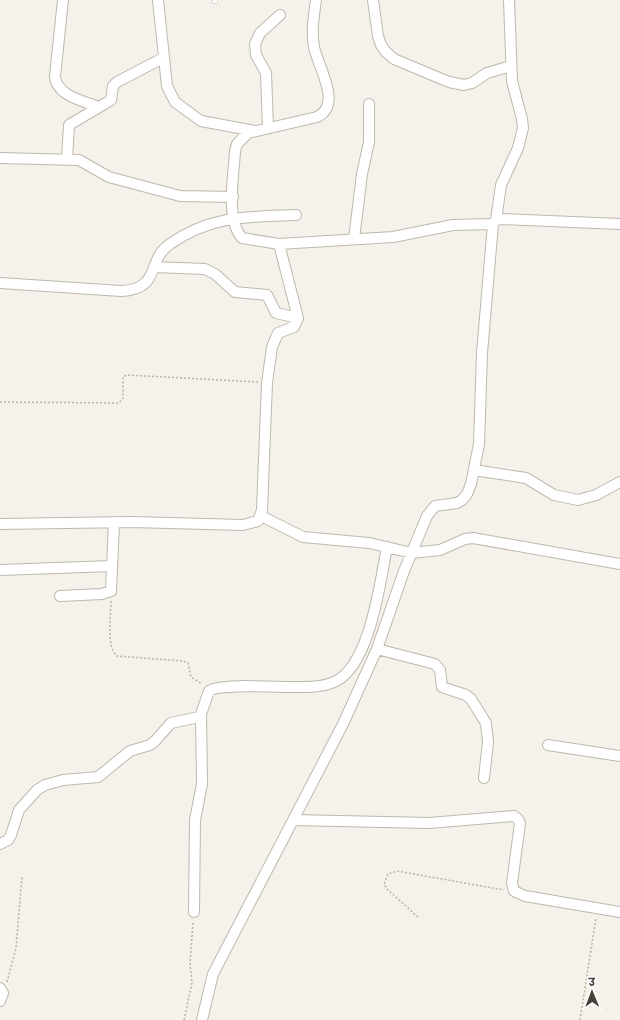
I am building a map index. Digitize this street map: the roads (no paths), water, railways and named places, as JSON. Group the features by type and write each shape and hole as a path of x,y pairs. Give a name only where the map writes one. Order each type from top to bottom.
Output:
{"street":[{"path":"63,0 55,76 57,86 61,92 99,107"},
{"path":"158,0 163,58 170,94 180,106 201,121 257,131"},
{"path":"316,0 313,39 328,93 327,109 323,114 317,117 248,133 237,144 232,218 236,230 242,238 279,244 403,235 453,225 495,222 557,220 620,224"},
{"path":"373,0 380,41 386,52 394,59 449,82 464,85 472,83 487,73 511,66"},
{"path":"202,1020 212,974 343,724 377,649 406,552 431,510 440,505 462,500 469,489 479,444 482,353 495,222 501,185 518,148 523,128 512,81 509,0"},
{"path":"268,128 266,73 256,55 255,44 260,33 280,15"},
{"path":"67,159 69,124 111,100 113,86 117,82 163,58"},
{"path":"354,239 362,174 369,142 369,104"},
{"path":"0,158 79,160 109,177 180,196 233,197"},
{"path":"0,283 131,290 143,285 154,268 160,254 169,244 212,222 232,218 296,215"},
{"path":"0,524 114,522 243,525 258,521 261,516 267,383 274,339 278,333 294,327 298,318 279,244"},
{"path":"154,268 199,269 210,271 235,292 267,295 276,313 298,318"},
{"path":"474,470 526,478 554,495 578,500 596,495 620,482"},
{"path":"261,516 303,537 369,543 406,552 440,550 465,539 473,538 620,564"},
{"path":"60,596 102,594 111,591 114,522"},
{"path":"194,912 195,820 202,784 201,714 207,696 213,689 316,687 336,682 346,674 360,654 367,636 387,547"},
{"path":"0,570 112,566"},
{"path":"377,649 435,664 440,670 442,687 466,695 471,699 486,723 488,732 484,778"},
{"path":"0,844 8,840 11,835 18,810 37,790 45,785 63,780 98,777 130,751 150,745 171,723 194,718 201,714"},
{"path":"548,745 620,756"},
{"path":"293,820 437,823 514,816 520,823 512,883 514,892 525,896 620,912"}]}
